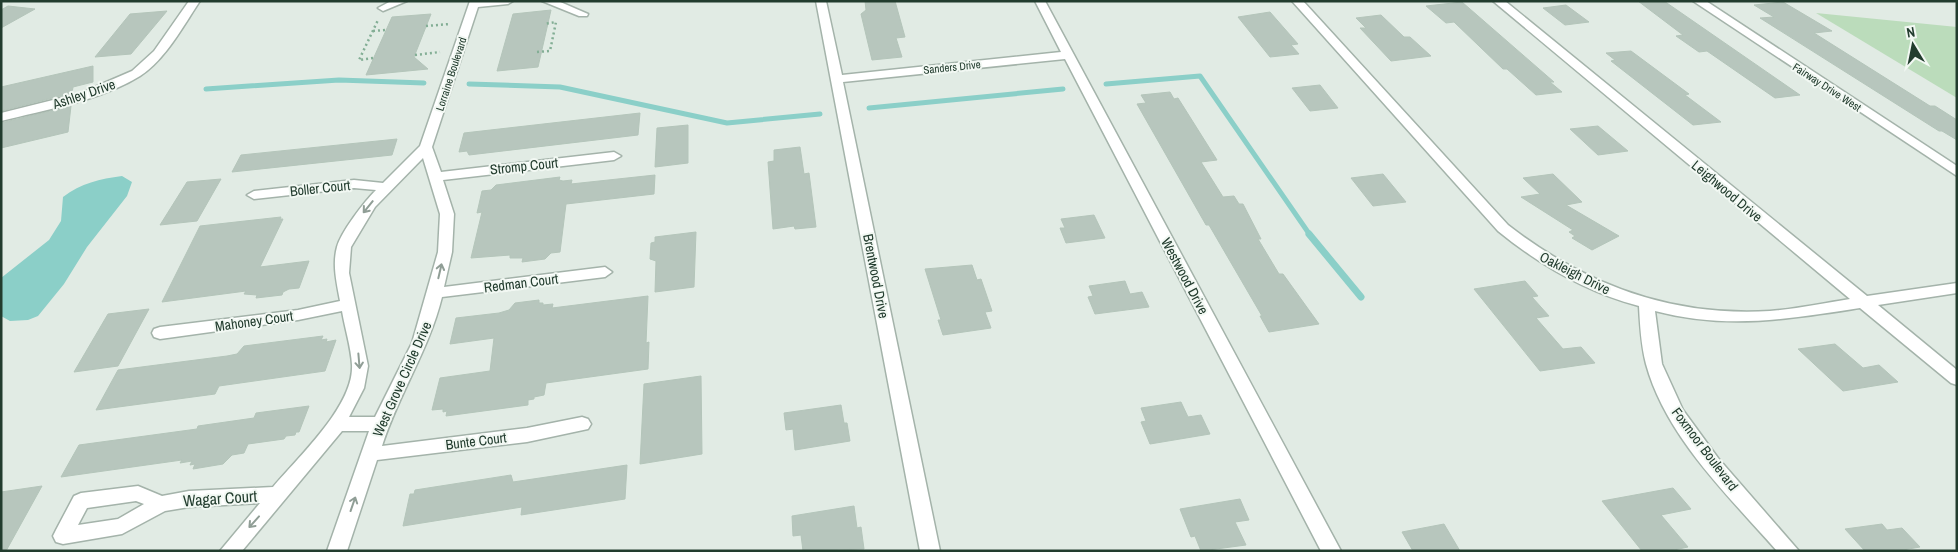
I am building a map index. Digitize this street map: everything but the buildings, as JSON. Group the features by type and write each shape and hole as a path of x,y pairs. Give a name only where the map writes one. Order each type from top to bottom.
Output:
{"street":[{"name":"Ashley Drive","path":"1,117 56,105 107,87 136,73 158,54 195,1"},
{"path":"382,12 402,1"},
{"path":"474,3 508,1"},
{"path":"547,1 583,14"},
{"name":"Brentwood Drive","path":"821,1 930,551"},
{"name":"Westwood Drive","path":"1040,1 1331,551"},
{"name":"Oakleigh Drive","path":"1297,1 1516,240 1562,270 1582,280 1647,304 1698,314 1743,318 1771,316 1957,288"},
{"name":"Leighwood Drive","path":"1498,1 1957,379"},
{"name":"Fairway Drive West","path":"1698,1 1957,172"},
{"name":"Lorraine Boulevard","path":"426,147 474,3"},
{"name":"Sanders Drive","path":"837,80 1068,55"},
{"path":"230,551 338,424 350,404 356,388 360,366 342,273 344,247 361,215 426,147"},
{"name":"West Grove Circle Drive","path":"337,551 380,424 420,343 436,293 447,237 447,214 426,147"},
{"name":"Stromp Court","path":"436,178 614,156"},
{"name":"Boller Court","path":"254,196 354,184 386,187"},
{"name":"Redman Court","path":"436,293 606,272"},
{"name":"Foxmoor Boulevard","path":"1647,304 1649,340 1654,365 1667,396 1682,423 1708,458 1788,551"},
{"name":"Mahoney Court","path":"160,333 298,315 347,305"},
{"path":"338,424 380,424"},
{"name":"Bunte Court","path":"370,454 527,435 582,424"},
{"name":"Wagar Court","path":"161,504 189,499 279,494"}],"path":[{"path":"373,58 359,60 382,12"},
{"path":"537,52 550,51 556,22 544,24"},
{"path":"426,26 450,24"},
{"path":"373,31 386,30"},
{"path":"415,55 440,52"}],"green space":[{"path":"1816,13 1957,27 1957,98"}],"water":[{"path":"122,176 132,182 127,196 87,247 64,284 38,316 28,320 10,321 1,316 1,278 49,240 61,221 63,197 91,182"}],"waterway":[{"path":"1106,84 1200,76 1310,235"},
{"path":"206,89 339,80 424,83"},
{"path":"469,84 560,87 727,123 820,114"},
{"path":"869,108 1063,89"},
{"path":"1309,234 1361,297"}]}
